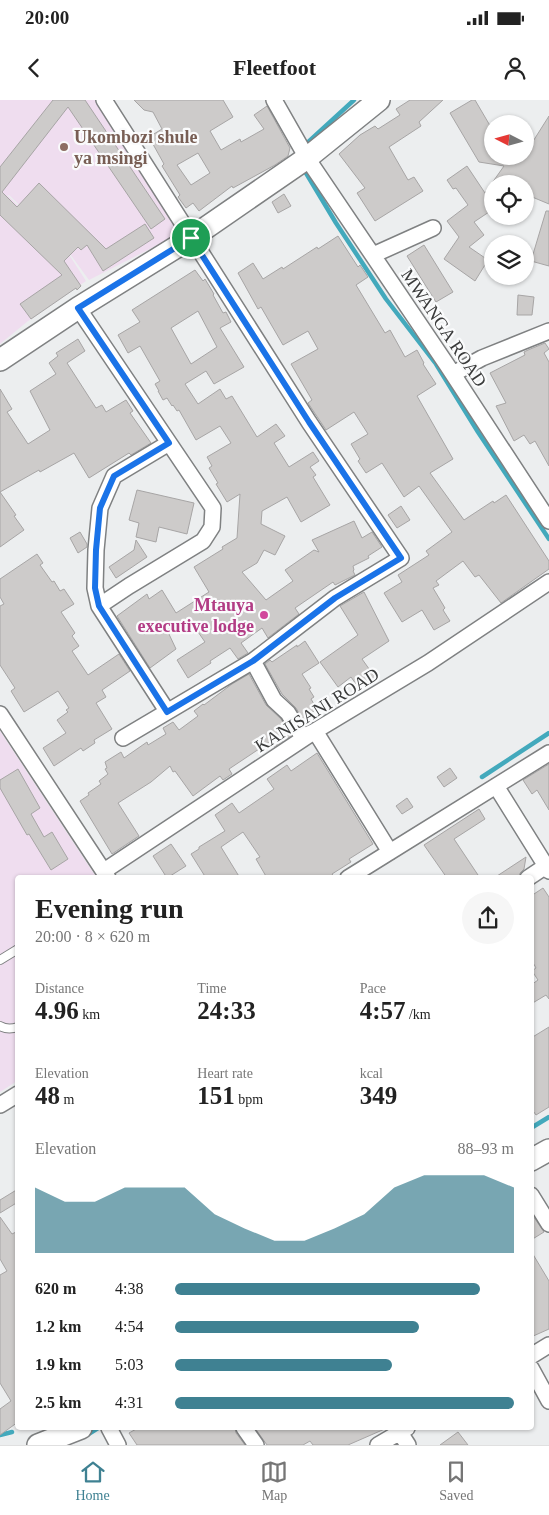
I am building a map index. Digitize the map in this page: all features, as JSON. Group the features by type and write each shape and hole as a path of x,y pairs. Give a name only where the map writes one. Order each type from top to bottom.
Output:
{"street":[{"path":"104,100 309,422 401,558 335,598 253,661 123,738"},
{"name":"MWANGA ROAD","path":"274,100 306,158 453,374 549,521"},
{"path":"0,360 78,308 191,238 306,158 379,100"},
{"path":"372,255 433,228"},
{"path":"78,308 213,508 212,527 203,541 99,606"},
{"path":"453,374 482,358 549,331"},
{"path":"167,712 99,606 95,588 95,559 100,508 114,476 169,443"},
{"name":"KANISANI ROAD","path":"106,874 315,731 428,663 549,582"},
{"path":"253,661 274,700 288,713 300,733 304,736 315,731 390,852"},
{"path":"0,714 106,874"},
{"path":"353,875 549,753"},
{"path":"496,786 547,868 534,875"},
{"path":"0,1105 15,1096"},
{"path":"534,1158 549,1150"},
{"path":"534,1200 549,1224"},
{"path":"534,1354 549,1345"},
{"path":"534,1374 549,1401"},
{"path":"38,1445 75,1430"},
{"path":"110,1430 118,1445"},
{"path":"245,1430 256,1445"},
{"path":"378,1445 403,1433"}],"lane":[{"path":"0,960 15,951"},
{"path":"0,1026 3,1028 15,1028"}],"shaded area":[{"name":"Ukombozi shule ya msingi","path":"0,100 99,100 181,233 89,280 70,254 9,195 0,200"},
{"path":"8,196 70,256 86,281 28,321 0,344 0,202"},
{"path":"0,731 95,875 15,875 15,1082 0,1092"}],"building":[{"path":"53,100 85,100 165,219 151,229 68,107 2,192 17,207 39,183 106,249 145,224 154,238 103,271 87,245 81,250 78,247 64,261 81,286 31,319 20,304 62,275 0,215 0,167"},
{"path":"134,100 223,100 233,117 210,131 221,150 240,139 241,142 264,129 254,115 267,106 290,148 288,156 233,188 232,186 199,211 193,203 186,208 178,197 180,195 162,166 164,164 149,137 162,129 153,112 144,110","holes":["198,153 210,173 191,185 177,165"]},
{"path":"410,100 443,100 419,122 421,126 389,147 408,180 414,177 423,191 375,221 357,193 365,188 339,154 360,135 375,126 378,129 400,115 396,109"},
{"path":"475,100 484,115 484,163 479,162 450,113"},
{"path":"549,116 549,204 534,198 534,175 498,175 504,166 498,165 534,165 534,140"},
{"path":"467,166 484,192 484,215 474,222 484,235 469,247 484,257 484,266 475,281 444,259 459,237 447,221 468,205 456,188 453,189 447,180"},
{"path":"284,194 291,206 278,213 272,202"},
{"path":"546,211 549,211 549,266 534,262 534,251"},
{"path":"338,236 358,267 360,265 368,277 356,285 385,333 390,330 405,357 417,350 423,364 436,384 417,396 453,459 430,473 464,520 506,495 549,561 549,569 501,603 479,575 475,577 463,561 436,581 439,585 433,588 445,608 443,610 450,621 434,630 422,610 402,622 384,593 402,582 398,575 429,555 426,551 452,532 419,486 404,497 382,463 366,473 358,461 360,459 351,444 368,434 354,412 326,430 308,403 312,400 291,364 318,349 308,331 283,345 261,307 258,309 238,273 253,263 263,279"},
{"path":"424,245 453,292 436,302 407,256"},
{"path":"195,270 203,281 205,279 223,313 226,312 231,322 220,328 244,367 214,384 206,371 185,384 198,404 220,389 226,399 232,396 257,437 276,424 285,436 274,443 289,467 313,452 319,461 310,467 316,475 313,477 330,505 301,522 287,497 262,511 261,524 285,536 275,555 264,550 257,563 242,572 266,600 293,581 285,570 314,550 319,552 312,540 354,521 362,538 372,532 382,547 368,556 369,558 353,566 355,575 335,585 333,582 295,608 299,614 268,638 262,628 241,643 248,653 238,659 230,648 188,678 177,660 205,642 189,619 168,632 176,649 150,668 117,616 147,594 149,599 162,590 176,613 209,592 194,567 237,538 240,494 227,502 209,468 212,466 207,457 231,443 220,426 196,440 179,410 177,411 172,406 167,398 163,400 155,384 160,381 140,346 128,353 118,335 140,322 132,310","holes":["198,311 217,347 191,364 171,328"]},
{"path":"518,295 534,297 532,315 517,315"},
{"path":"78,339 85,351 67,363 96,408 102,405 106,412 126,400 133,411 130,413 151,443 131,455 129,453 89,478 74,453 0,492 0,389 12,409 7,412 28,444 50,430 30,391 56,374 49,363 58,356 56,353"},
{"path":"545,343 549,349 544,353 549,362 549,466 535,441 530,444 524,435 514,441 496,406 506,403 490,373 525,355 524,352"},
{"path":"137,490 194,503 187,534 159,527 156,542 136,537 139,523 129,520"},
{"path":"0,492 24,530 0,547"},
{"path":"401,506 410,520 397,528 388,515"},
{"path":"80,532 87,547 78,553 70,538"},
{"path":"136,540 147,557 116,578 109,567 134,550"},
{"path":"37,554 43,563 40,565 52,582 54,581 60,591 64,589 74,604 61,612 75,633 72,636 79,646 72,651 88,675 119,654 130,671 102,690 106,697 96,703 112,729 94,740 95,743 83,751 81,748 54,766 43,748 66,733 57,720 68,712 66,710 69,708 58,691 24,712 11,691 15,688 0,665 0,606 4,604 0,597 0,579"},
{"path":"364,592 389,641 362,659 377,680 363,689 351,677 338,687 320,662 358,635 340,606"},
{"path":"305,641 319,663 302,674 311,688 309,689 314,697 311,699 317,709 308,715 312,722 306,725 296,708 282,694 265,664 270,660 272,662"},
{"path":"249,674 266,705 281,719 291,736 274,747 271,741 229,769 232,774 223,780 220,776 193,796 170,766 151,782 118,803 139,836 112,854 80,801 101,784 99,781 108,774 105,769 107,768 105,762 121,752 124,758 147,742 148,745 166,734 163,728 173,722 179,730 198,716 194,711"},
{"path":"317,753 373,844 349,859 351,862 333,875 265,875 256,859 260,857 243,832 221,847 238,875 204,875 191,854 225,831 215,815 232,803 239,813 274,789 267,779 287,765 291,771"},
{"path":"549,764 549,810 537,790 532,794 523,780"},
{"path":"450,768 457,778 444,787 437,777"},
{"path":"18,769 40,808 31,814 44,837 52,832 68,859 51,870 29,834 27,835 0,788 0,780"},
{"path":"407,798 413,807 402,814 396,806"},
{"path":"479,809 485,819 454,839 478,875 445,875 424,845"},
{"path":"171,844 186,866 172,875 165,875 153,856"},
{"path":"526,857 524,869 520,875 499,875"},
{"path":"543,888 549,897 549,999 546,995 534,1002 534,983 538,980 534,974 536,968 534,964 534,894"},
{"path":"549,1027 549,1107 536,1115 534,1112 534,1036"},
{"path":"15,1191 15,1204 0,1213 0,1200"},
{"path":"0,1217 12,1234 15,1232 15,1424 0,1435 0,1409 11,1401 0,1383 0,1275 7,1271 0,1259"},
{"path":"534,1217 544,1232 534,1238"},
{"path":"534,1256 549,1281 549,1329 534,1336"},
{"path":"134,1430 235,1430 245,1445 137,1445 129,1433"},
{"path":"256,1430 382,1430 348,1445 313,1445 310,1441 303,1445 267,1445"},
{"path":"458,1432 468,1445 440,1445"}],"waterway":[{"path":"305,145 354,100"},
{"path":"303,168 336,223 386,299 436,364 478,432 549,539"},
{"path":"482,777 549,733"},
{"path":"534,1126 549,1117"},
{"path":"87,1435 95,1430"},
{"path":"0,1435 12,1432"}],"place":[{"name":"Ukombozi shule ya msingi","path":"64,147"},
{"name":"Mtauya executive lodge","path":"264,615"}],"route":[{"path":"191,238 309,422 401,558 335,598 253,661 167,712 99,606 95,588 100,508 114,476 169,443 78,308 191,238"}]}
